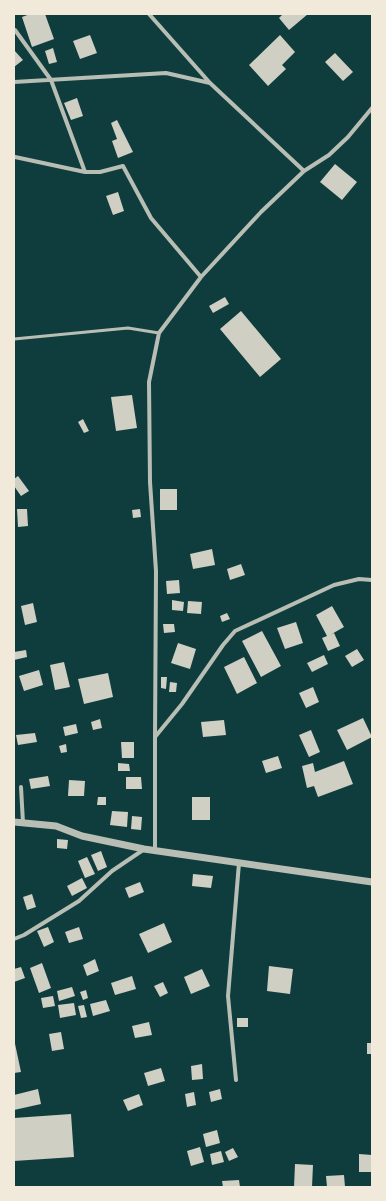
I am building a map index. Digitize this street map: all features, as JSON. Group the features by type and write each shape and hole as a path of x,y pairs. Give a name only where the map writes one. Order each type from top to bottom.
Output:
{"street":[{"path":"149,14 210,83 304,171"},
{"path":"15,30 51,80 85,172"},
{"path":"14,82 166,73 210,83"},
{"path":"155,850 156,571 150,482 149,382 159,333 201,277 262,212 304,171 329,155 348,137 372,108"},
{"path":"15,157 85,172 100,172 123,166 151,218 201,277"},
{"path":"155,737 182,704 235,631 334,585 359,579 372,580"},
{"path":"21,787 23,823"},
{"path":"14,822 56,826 82,836 144,849 372,882"},
{"path":"14,938 24,935 79,901 112,871 144,849"},
{"path":"236,1080 228,996 239,863"}],"lane":[{"path":"14,339 128,328 159,333"}],"building":[{"path":"30,14 45,14 54,39 32,47 22,17"},
{"path":"283,14 308,14 289,30 279,18"},
{"path":"90,35 97,53 80,59 73,41"},
{"path":"280,35 295,52 282,65 286,69 268,86 249,65"},
{"path":"53,48 57,62 49,64 45,51"},
{"path":"14,50 23,60 14,67"},
{"path":"335,53 353,72 343,81 325,62"},
{"path":"77,98 83,116 71,120 64,103"},
{"path":"117,120 133,152 118,158 112,141 117,139 111,123"},
{"path":"335,164 357,182 342,200 320,182"},
{"path":"118,192 124,211 113,215 106,196"},
{"path":"225,297 229,304 213,313 209,306"},
{"path":"241,311 281,359 260,377 220,329"},
{"path":"132,395 137,428 116,431 111,397"},
{"path":"83,419 89,431 84,433 78,422"},
{"path":"18,476 29,491 21,496 14,486 14,479"},
{"path":"160,489 177,489 177,510 160,510"},
{"path":"17,509 27,509 28,526 18,527"},
{"path":"140,509 141,517 133,518 132,510"},
{"path":"212,549 215,565 193,569 190,554"},
{"path":"241,564 245,575 230,580 227,569"},
{"path":"179,580 180,593 167,594 166,581"},
{"path":"172,600 184,602 183,611 172,610"},
{"path":"188,601 202,602 201,614 187,613"},
{"path":"33,603 37,622 25,625 21,606"},
{"path":"332,606 344,627 330,635 334,633 340,646 328,651 322,638 327,636 316,615"},
{"path":"227,613 230,619 222,622 220,616"},
{"path":"296,622 303,643 285,649 277,628"},
{"path":"163,624 174,624 175,632 164,633"},
{"path":"262,631 281,666 261,677 242,641"},
{"path":"178,643 196,649 190,669 171,663"},
{"path":"357,649 364,660 352,667 345,656"},
{"path":"26,650 27,657 14,660 14,652"},
{"path":"324,655 328,664 312,672 307,663"},
{"path":"244,657 257,683 237,694 224,667"},
{"path":"64,662 70,687 55,690 50,665"},
{"path":"39,670 43,685 24,691 19,676"},
{"path":"108,673 113,697 84,704 78,679"},
{"path":"161,677 167,677 166,689 161,688"},
{"path":"170,682 177,683 176,692 169,692"},
{"path":"313,687 319,702 306,708 299,693"},
{"path":"363,718 372,737 347,750 337,730"},
{"path":"100,719 102,728 93,730 91,722"},
{"path":"224,720 226,735 203,737 201,722"},
{"path":"76,724 78,733 65,736 63,727"},
{"path":"311,730 320,752 309,757 299,735"},
{"path":"35,733 37,742 18,745 16,735"},
{"path":"121,742 134,742 134,758 122,758"},
{"path":"66,744 67,752 61,753 59,746"},
{"path":"278,756 282,768 266,773 262,761"},
{"path":"344,761 353,784 318,797 314,786 307,788 302,766 313,763 315,772"},
{"path":"118,763 129,764 130,771 118,771"},
{"path":"48,776 50,786 31,789 29,779"},
{"path":"126,777 141,777 142,789 126,789"},
{"path":"69,780 85,781 84,796 68,796"},
{"path":"98,797 106,797 106,805 97,805"},
{"path":"192,797 210,797 210,820 192,820"},
{"path":"112,811 128,812 127,827 110,825"},
{"path":"132,816 142,817 141,830 131,829"},
{"path":"57,839 68,840 67,849 57,848"},
{"path":"101,851 107,867 98,871 91,855"},
{"path":"87,857 95,874 85,878 78,861"},
{"path":"193,874 213,876 211,888 192,886"},
{"path":"82,878 87,888 72,896 67,886"},
{"path":"140,882 144,892 129,898 125,888"},
{"path":"32,894 36,907 27,910 23,897"},
{"path":"164,923 172,942 148,953 139,934"},
{"path":"48,927 54,942 44,947 37,931"},
{"path":"79,927 83,939 69,943 65,932"},
{"path":"95,959 99,971 87,976 83,965"},
{"path":"42,963 51,988 39,993 30,968"},
{"path":"269,966 293,969 290,994 267,991"},
{"path":"21,967 25,978 14,982 14,969"},
{"path":"202,969 210,986 191,994 184,977"},
{"path":"132,976 136,989 115,995 111,983"},
{"path":"163,982 168,993 160,997 154,986"},
{"path":"72,987 75,996 59,1001 57,991"},
{"path":"86,990 88,998 83,1000 80,992"},
{"path":"53,996 55,1006 43,1008 41,998"},
{"path":"106,1000 110,1011 93,1016 90,1004"},
{"path":"74,1003 76,1015 60,1018 58,1005"},
{"path":"84,1005 87,1017 81,1018 78,1006"},
{"path":"237,1018 248,1018 248,1027 237,1027"},
{"path":"149,1022 152,1035 135,1038 132,1026"},
{"path":"61,1032 64,1049 52,1051 49,1034"},
{"path":"14,1039 21,1072 14,1073"},
{"path":"367,1043 372,1043 372,1054 367,1054"},
{"path":"202,1064 203,1079 192,1080 191,1066"},
{"path":"161,1068 165,1081 148,1086 144,1073"},
{"path":"38,1089 41,1104 14,1110 14,1095"},
{"path":"220,1089 222,1099 211,1102 209,1092"},
{"path":"194,1092 196,1105 187,1107 185,1094"},
{"path":"139,1094 143,1105 128,1111 123,1100"},
{"path":"71,1114 74,1157 14,1161 14,1118"},
{"path":"217,1130 220,1143 206,1147 203,1134"},
{"path":"200,1147 204,1162 191,1166 187,1151"},
{"path":"233,1148 238,1157 229,1161 225,1152"},
{"path":"221,1151 224,1162 212,1165 210,1154"},
{"path":"359,1154 372,1155 372,1172 359,1172"},
{"path":"295,1164 313,1165 312,1187 294,1187"},
{"path":"344,1175 345,1187 327,1187 326,1176"},
{"path":"239,1180 240,1187 223,1187 222,1181"}]}
